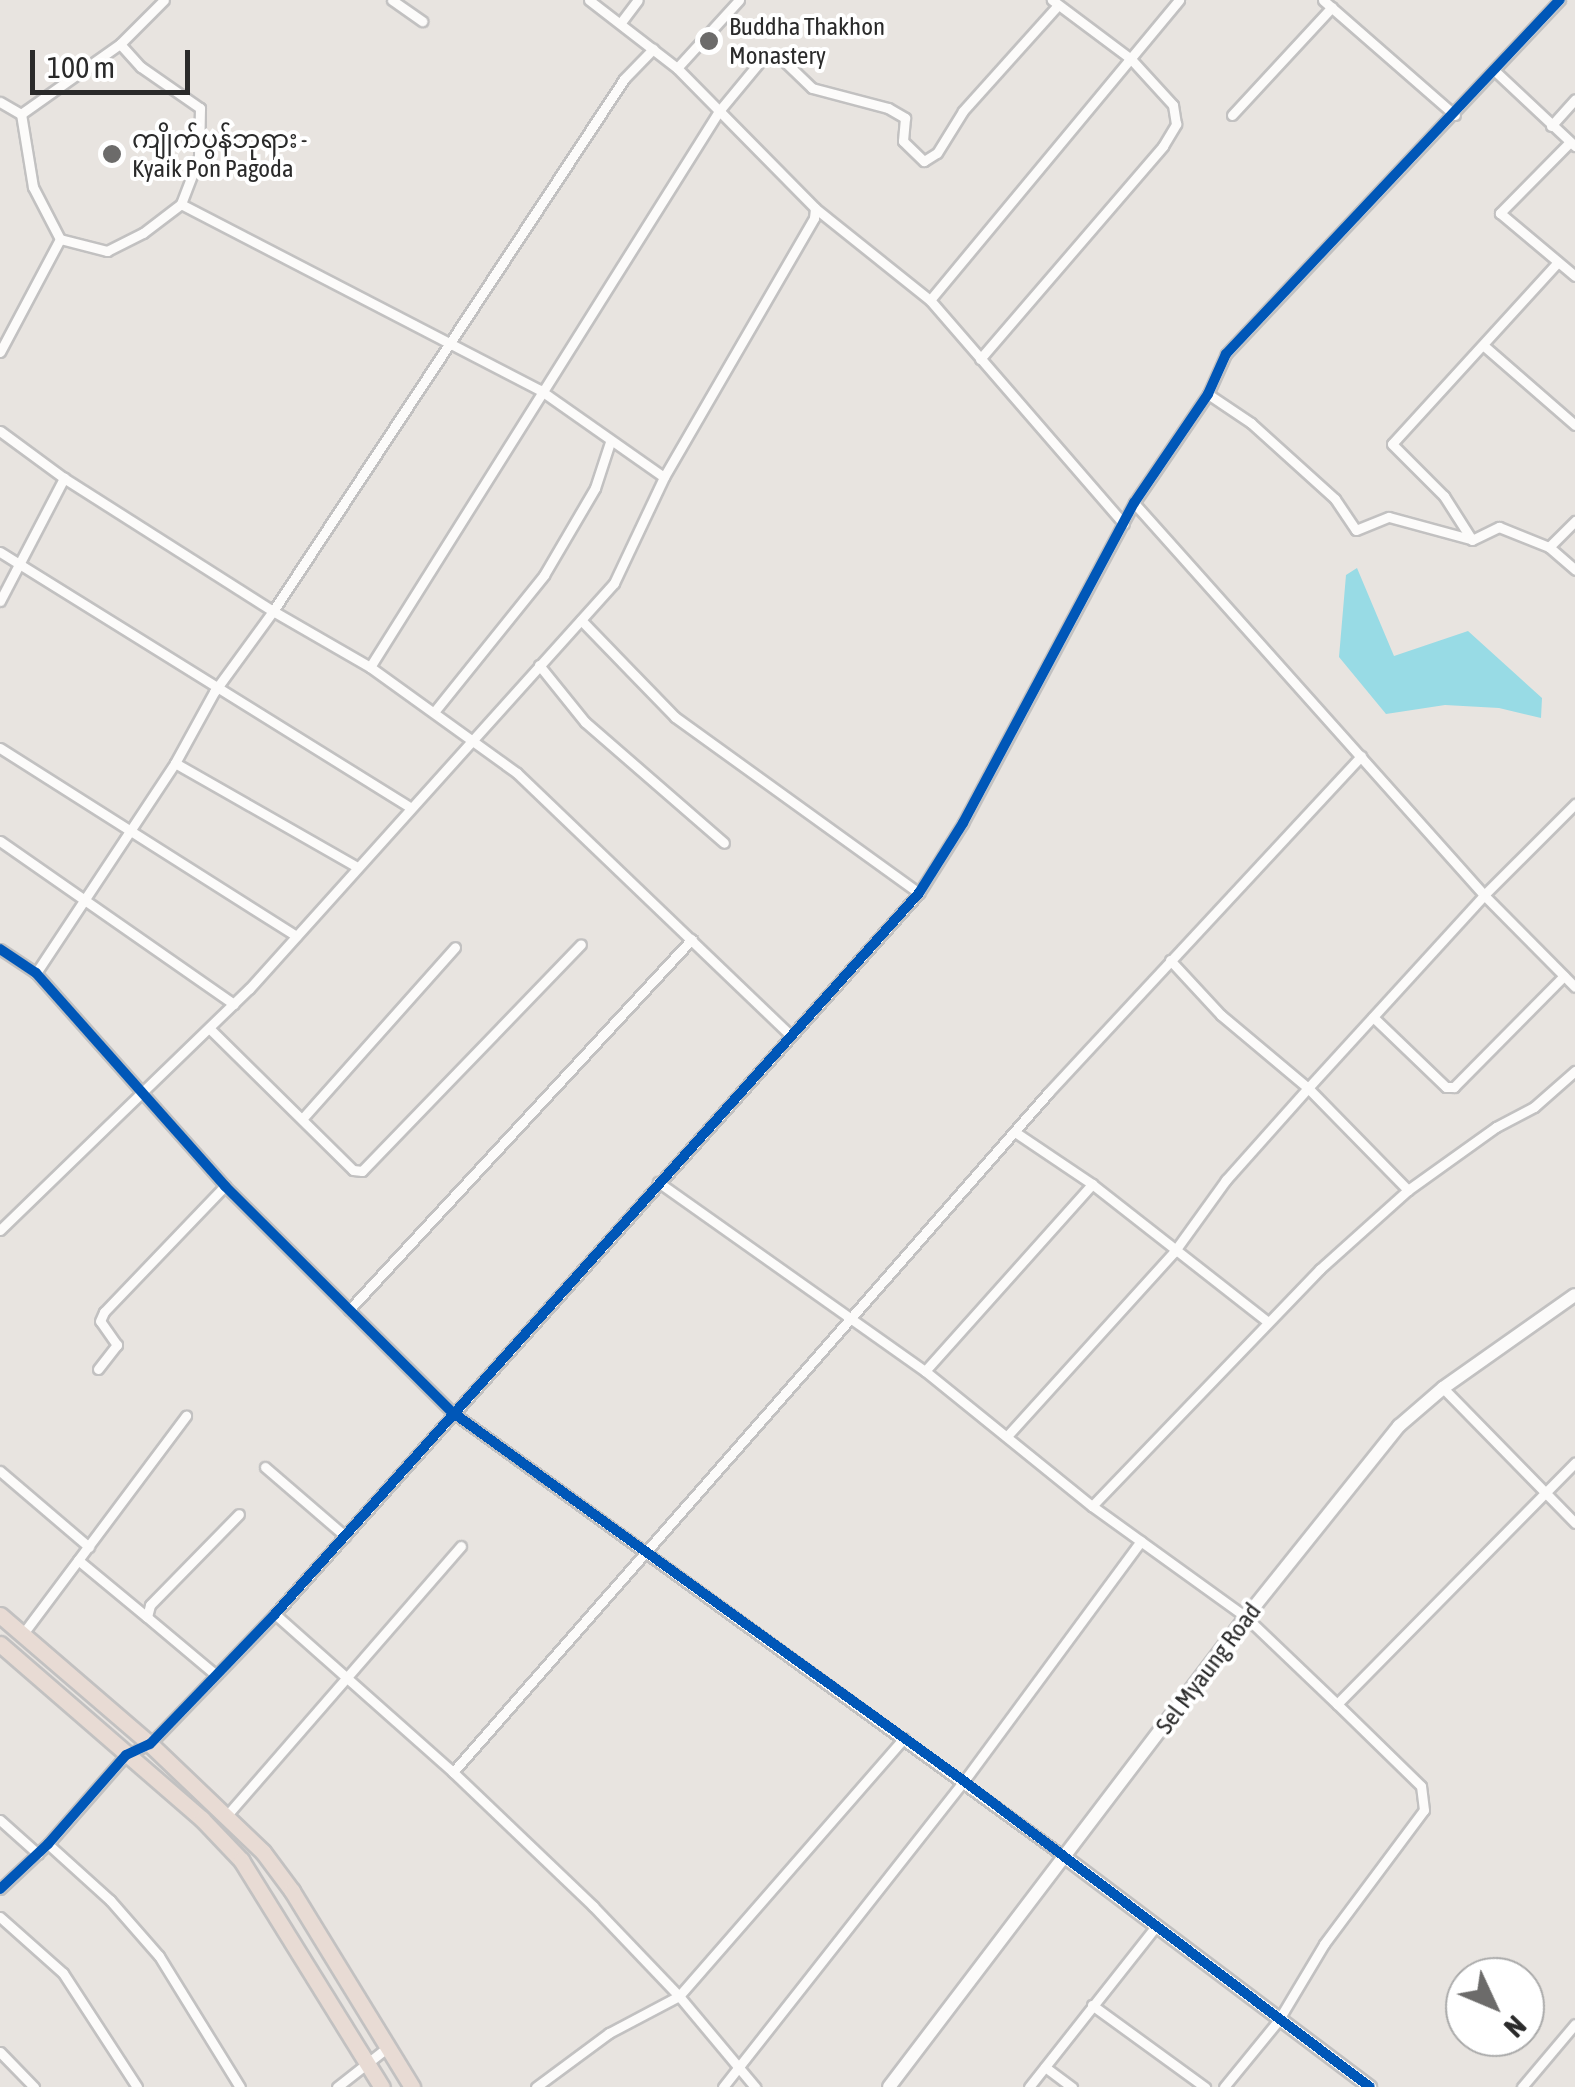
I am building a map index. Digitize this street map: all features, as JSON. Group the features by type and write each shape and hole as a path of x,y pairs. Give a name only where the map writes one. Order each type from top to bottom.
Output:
{"highway":[{"path":"0,1616 150,1744 228,1814 263,1852 318,1933 412,2087"},
{"path":"0,1644 202,1819 240,1860 382,2087"},
{"path":"294,1942 318,1933"}],"main road":[{"name":"Sel Myaung Road","path":"889,2087 1246,1617 1398,1426 1443,1388 1575,1296"},
{"path":"1066,1858 1370,2087"}],"street":[{"path":"21,114 120,44 164,0"},
{"path":"392,0 422,21"},
{"path":"589,0 622,21 677,68 815,208 930,300 1124,524"},
{"path":"622,21 638,0"},
{"path":"677,68 740,0"},
{"path":"930,300 1178,0"},
{"path":"0,1889 48,1844 126,1755 150,1744 275,1614 918,892 963,823 1134,504 1208,394 1226,354 1560,0"},
{"path":"370,667 540,390 719,111 762,59 782,60 812,88 888,108 905,118 903,141 924,160 937,152 963,112 1055,2 1131,59 1173,106 1176,124 1164,146 980,359"},
{"path":"1232,115 1327,4 1454,115"},
{"path":"21,114 33,187 60,238 106,251 143,233 181,204 199,157 200,108 142,67 120,44"},
{"path":"36,973 174,763 218,687 273,612 624,79 653,50"},
{"path":"1495,72 1572,144 1500,212 1575,276"},
{"path":"1552,126 1575,99"},
{"path":"0,102 21,114"},
{"path":"181,204 540,390 664,477"},
{"path":"0,1230 234,1004 614,583 664,477 814,218 815,208"},
{"path":"0,352 60,238"},
{"path":"1472,540 1444,496 1392,444 1558,262"},
{"path":"1483,345 1575,425"},
{"path":"1208,394 1251,424 1335,499 1356,530 1388,517 1472,540 1499,527 1550,547 1575,570"},
{"path":"0,431 64,478 273,612 370,667 516,773 790,1035"},
{"path":"434,712 544,575 595,488 610,442"},
{"path":"0,601 64,478"},
{"path":"1134,504 1484,895 1575,987"},
{"path":"1550,547 1575,521"},
{"path":"0,552 410,807"},
{"path":"581,620 675,717 918,892"},
{"path":"539,665 585,722 724,843"},
{"path":"0,748 296,936"},
{"path":"453,1772 848,1318 1170,960 1361,756"},
{"path":"174,763 357,867"},
{"path":"1008,1435 1174,1252 1226,1180 1308,1088 1484,895 1575,804"},
{"path":"0,841 234,1004"},
{"path":"349,1310 692,939"},
{"path":"209,1028 354,1170 362,1171 581,944"},
{"path":"302,1119 456,947"},
{"path":"0,949 36,973 224,1186 452,1412 1066,1858"},
{"path":"1170,960 1221,1015 1308,1088 1408,1190"},
{"path":"1374,1016 1446,1087 1454,1087 1564,976"},
{"path":"1092,1506 1267,1321 1408,1190 1496,1128 1534,1107 1575,1071"},
{"path":"1016,1132 1092,1184 1267,1321"},
{"path":"658,1182 925,1371 1092,1506 1246,1617 1421,1786 1424,1810 1324,1944 1278,2020 1224,2087"},
{"path":"925,1371 1092,1184"},
{"path":"98,1369 116,1345 100,1321 104,1312 224,1186"},
{"path":"1443,1388 1575,1523"},
{"path":"22,1634 186,1416"},
{"path":"1337,1704 1575,1463"},
{"path":"265,1466 344,1536"},
{"path":"0,1471 90,1546"},
{"path":"147,1617 150,1605 239,1514"},
{"path":"723,2087 964,1782 1142,1541"},
{"path":"228,1814 343,1677 461,1546"},
{"path":"78,1560 216,1675"},
{"path":"275,1614 453,1772 680,1996 755,2087"},
{"path":"536,2087 609,2033 680,1996 904,1738"},
{"path":"0,1820 38,1854"},
{"path":"48,1844 110,1900 159,1956 240,2087"},
{"path":"0,1917 63,1973 137,2087"},
{"path":"1028,2087 1156,1926"},
{"path":"1092,2005 1206,2087"},
{"path":"1522,2087 1575,2024"},
{"path":"337,2087 388,2047"},
{"path":"0,2052 34,2087"},
{"path":"1046,2066 1072,2087"}],"water":[{"path":"1357,568 1394,656 1468,631 1542,698 1541,718 1499,708 1445,705 1386,714 1339,657 1346,575"}],"cycle path":[{"path":"0,1889 48,1844 126,1755 150,1744 275,1614 919,893 963,823 1134,503 1208,394 1226,354 1560,0"},
{"path":"0,949 36,973 225,1186 452,1412 964,1781 1370,2087"}],"place":[{"name":"Buddha Thakhon Monastery","path":"709,41"},
{"name":"ကျိုက်ပွန်ဘုရား - Kyaik Pon Pagoda","path":"112,154"}]}
